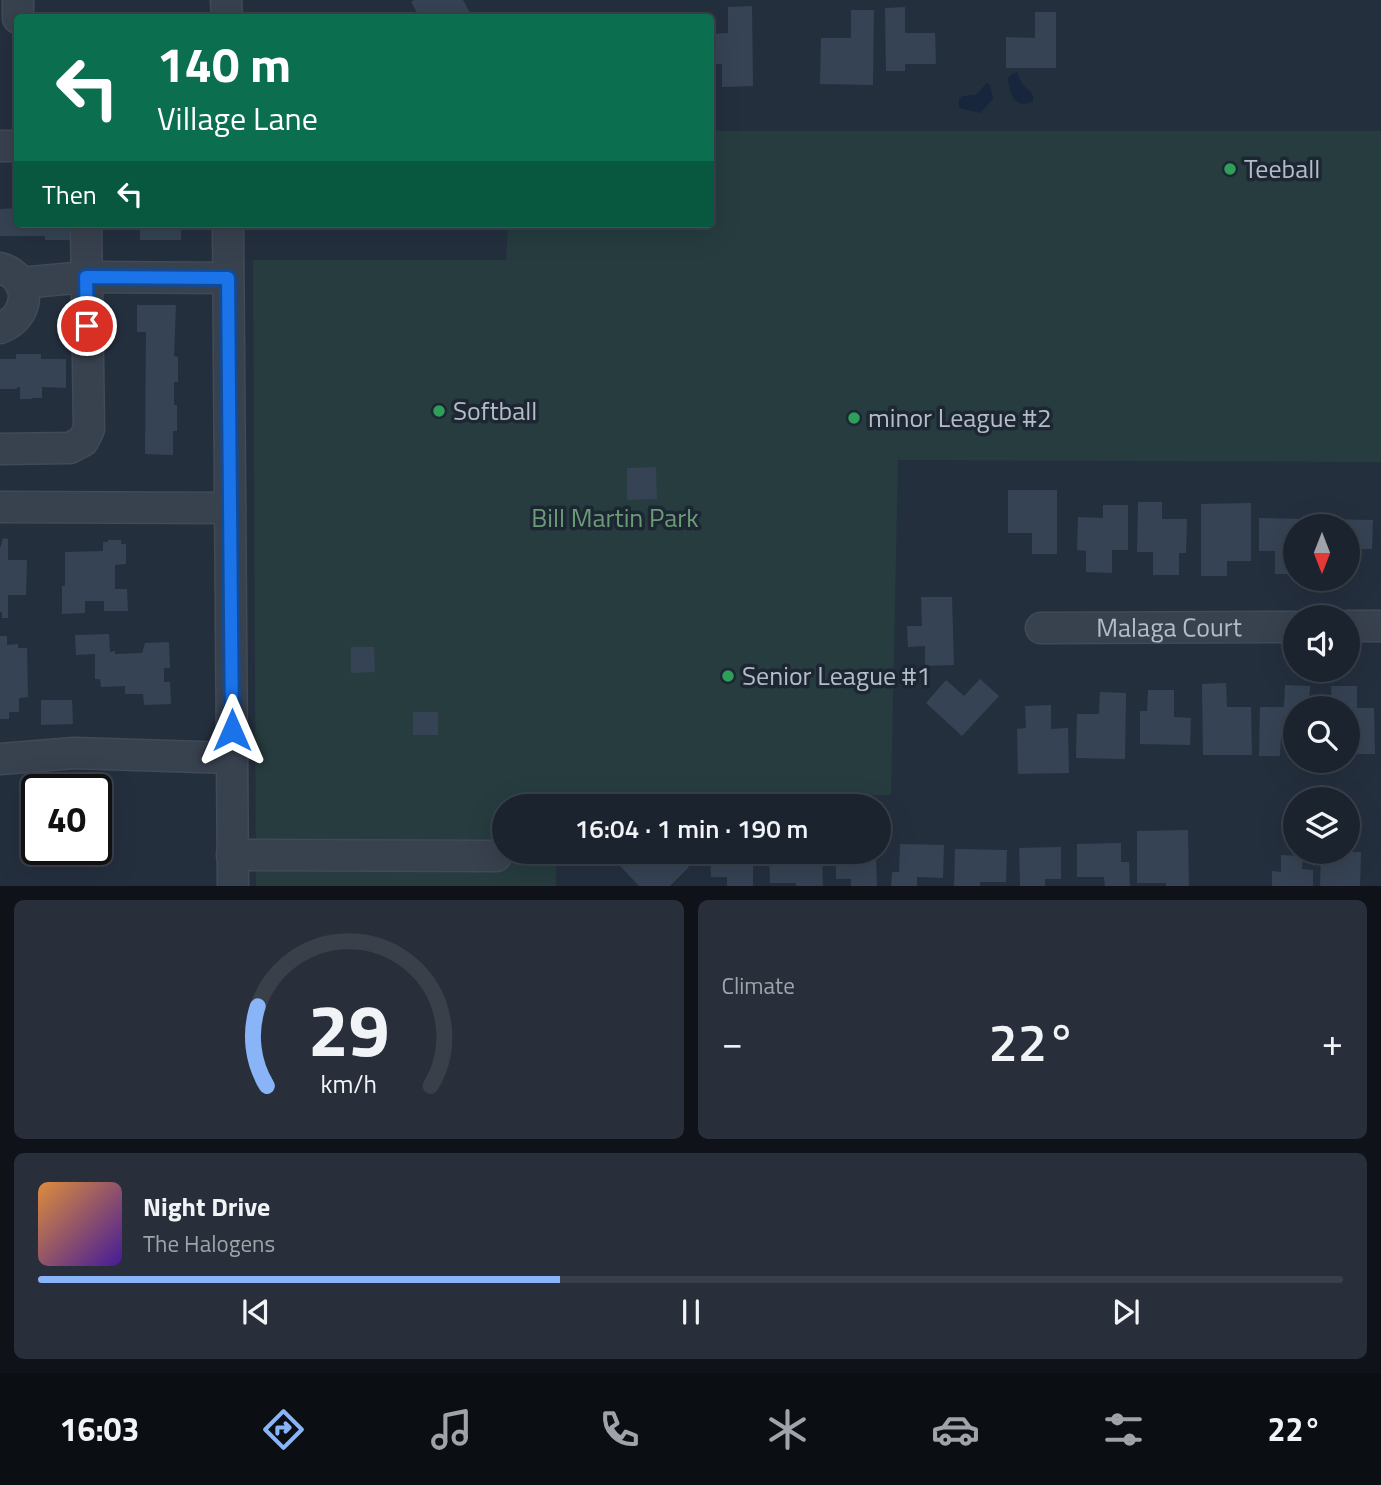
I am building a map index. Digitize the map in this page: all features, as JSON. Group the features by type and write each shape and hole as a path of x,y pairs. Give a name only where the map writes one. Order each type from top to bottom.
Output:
{"street":[{"path":"0,449 71,448 83,441 89,429 86,228"},
{"path":"228,228 233,886"},
{"path":"10,275 228,278"},
{"path":"0,328 11,324 18,317 24,300 24,291 10,275"},
{"path":"0,507 230,508"},
{"name":"Malaga Court","path":"1041,628 1283,626"},
{"path":"1360,626 1381,626"},
{"path":"0,759 74,753 232,758"},
{"path":"232,855 492,856"}],"green space":[{"name":"Bill Martin Park","path":"714,131 1381,131 1381,462 898,460 891,795 492,794 492,864 556,864 556,886 256,886 253,260 506,260 508,228 714,228"}],"water":[{"path":"1017,72 1032,93 1033,101 1022,104 1014,99 1008,78"},
{"path":"987,83 990,85 993,99 980,113 959,108 959,99 962,96 975,95"}],"building":[{"path":"463,0 471,14 418,14 411,2"},
{"path":"752,6 753,86 722,87 722,64 714,64 714,34 728,33 728,7"},
{"path":"905,7 905,33 935,33 936,64 905,64 905,71 886,71 885,8"},
{"path":"851,10 874,10 873,85 820,84 821,38 851,38"},
{"path":"1035,12 1056,12 1056,68 1006,68 1006,37 1035,38"},
{"path":"14,208 14,228 70,228 70,240 45,240 45,236 0,236 0,209"},
{"path":"140,228 181,228 181,240 140,240"},
{"path":"137,305 176,305 174,356 178,357 178,382 174,382 177,431 173,431 173,455 145,454 146,332 137,332"},
{"path":"16,354 41,354 41,359 66,359 66,388 42,387 42,398 32,399 20,399 20,387 0,389 0,359 16,359"},
{"path":"656,467 657,499 627,500 627,468"},
{"path":"1008,490 1057,490 1057,554 1032,554 1032,533 1008,533"},
{"path":"1138,502 1162,502 1162,519 1187,519 1186,553 1179,553 1179,575 1153,575 1153,552 1137,552"},
{"path":"1251,503 1251,561 1227,561 1227,576 1201,576 1201,504"},
{"path":"1103,505 1128,505 1128,550 1112,550 1112,573 1086,572 1086,551 1077,550 1078,517 1103,518"},
{"path":"1259,518 1283,518 1283,574 1275,574 1275,551 1259,551"},
{"path":"1360,520 1373,520 1372,549 1360,549"},
{"path":"3,538 8,539 8,560 27,560 26,595 8,595 8,618 2,618 0,612 0,548"},
{"path":"121,540 121,544 126,544 126,564 115,565 115,589 127,589 128,611 104,611 104,601 85,601 85,613 62,614 65,552 103,551 103,542"},
{"path":"921,597 952,597 954,665 925,666 925,646 908,647 907,626 922,626"},
{"path":"109,634 110,652 115,651 115,654 142,653 145,643 169,642 170,668 164,668 164,682 170,682 171,704 144,705 143,694 125,694 125,686 101,687 100,679 95,679 95,654 76,655 75,635"},
{"path":"0,636 7,636 7,645 18,644 18,648 27,648 28,697 19,698 19,712 9,712 9,719 0,719"},
{"path":"351,647 374,647 375,672 351,673"},
{"path":"980,679 999,696 962,736 926,703 946,680 964,696"},
{"path":"1226,683 1227,707 1251,707 1252,755 1203,755 1202,684"},
{"path":"1285,685 1310,686 1310,696 1284,696"},
{"path":"1331,686 1357,686 1357,696 1331,696"},
{"path":"1148,690 1174,690 1174,717 1191,718 1190,745 1140,744 1140,711 1147,711"},
{"path":"1100,692 1126,693 1125,759 1076,758 1077,714 1099,714"},
{"path":"41,700 72,700 73,724 41,725"},
{"path":"1051,705 1051,729 1068,728 1069,773 1018,774 1017,729 1026,728 1025,706"},
{"path":"1260,707 1283,707 1280,756 1259,756"},
{"path":"1360,708 1374,708 1375,754 1360,754"},
{"path":"413,712 438,712 438,735 413,735"},
{"path":"1188,830 1189,886 1137,883 1137,831"},
{"path":"1121,843 1121,862 1129,862 1130,886 1105,886 1104,877 1077,877 1077,844"},
{"path":"900,844 944,845 943,878 917,877 917,886 891,886 892,872 899,872"},
{"path":"1061,847 1061,879 1045,879 1045,886 1020,886 1019,848"},
{"path":"955,849 1007,850 1006,882 954,886"},
{"path":"1361,852 1360,886 1320,886 1321,864 1360,864"},
{"path":"1283,855 1283,864 1302,864 1302,869 1313,870 1313,886 1272,886 1272,871 1281,872"},
{"path":"622,864 686,864 689,867 670,886 639,886 620,866"},
{"path":"710,864 753,864 753,886 727,886 727,877 711,877"},
{"path":"769,864 822,864 823,886 796,886 796,883 770,883"},
{"path":"836,864 876,864 877,886 851,886 851,879 836,879"}],"place":[{"name":"Teeball","path":"1230,169"},
{"name":"Softball","path":"439,411"},
{"name":"minor League #2","path":"854,418"},
{"name":"Senior League #1","path":"728,676"}],"route":[{"path":"87,326 86,277 228,278 232,730"}]}
